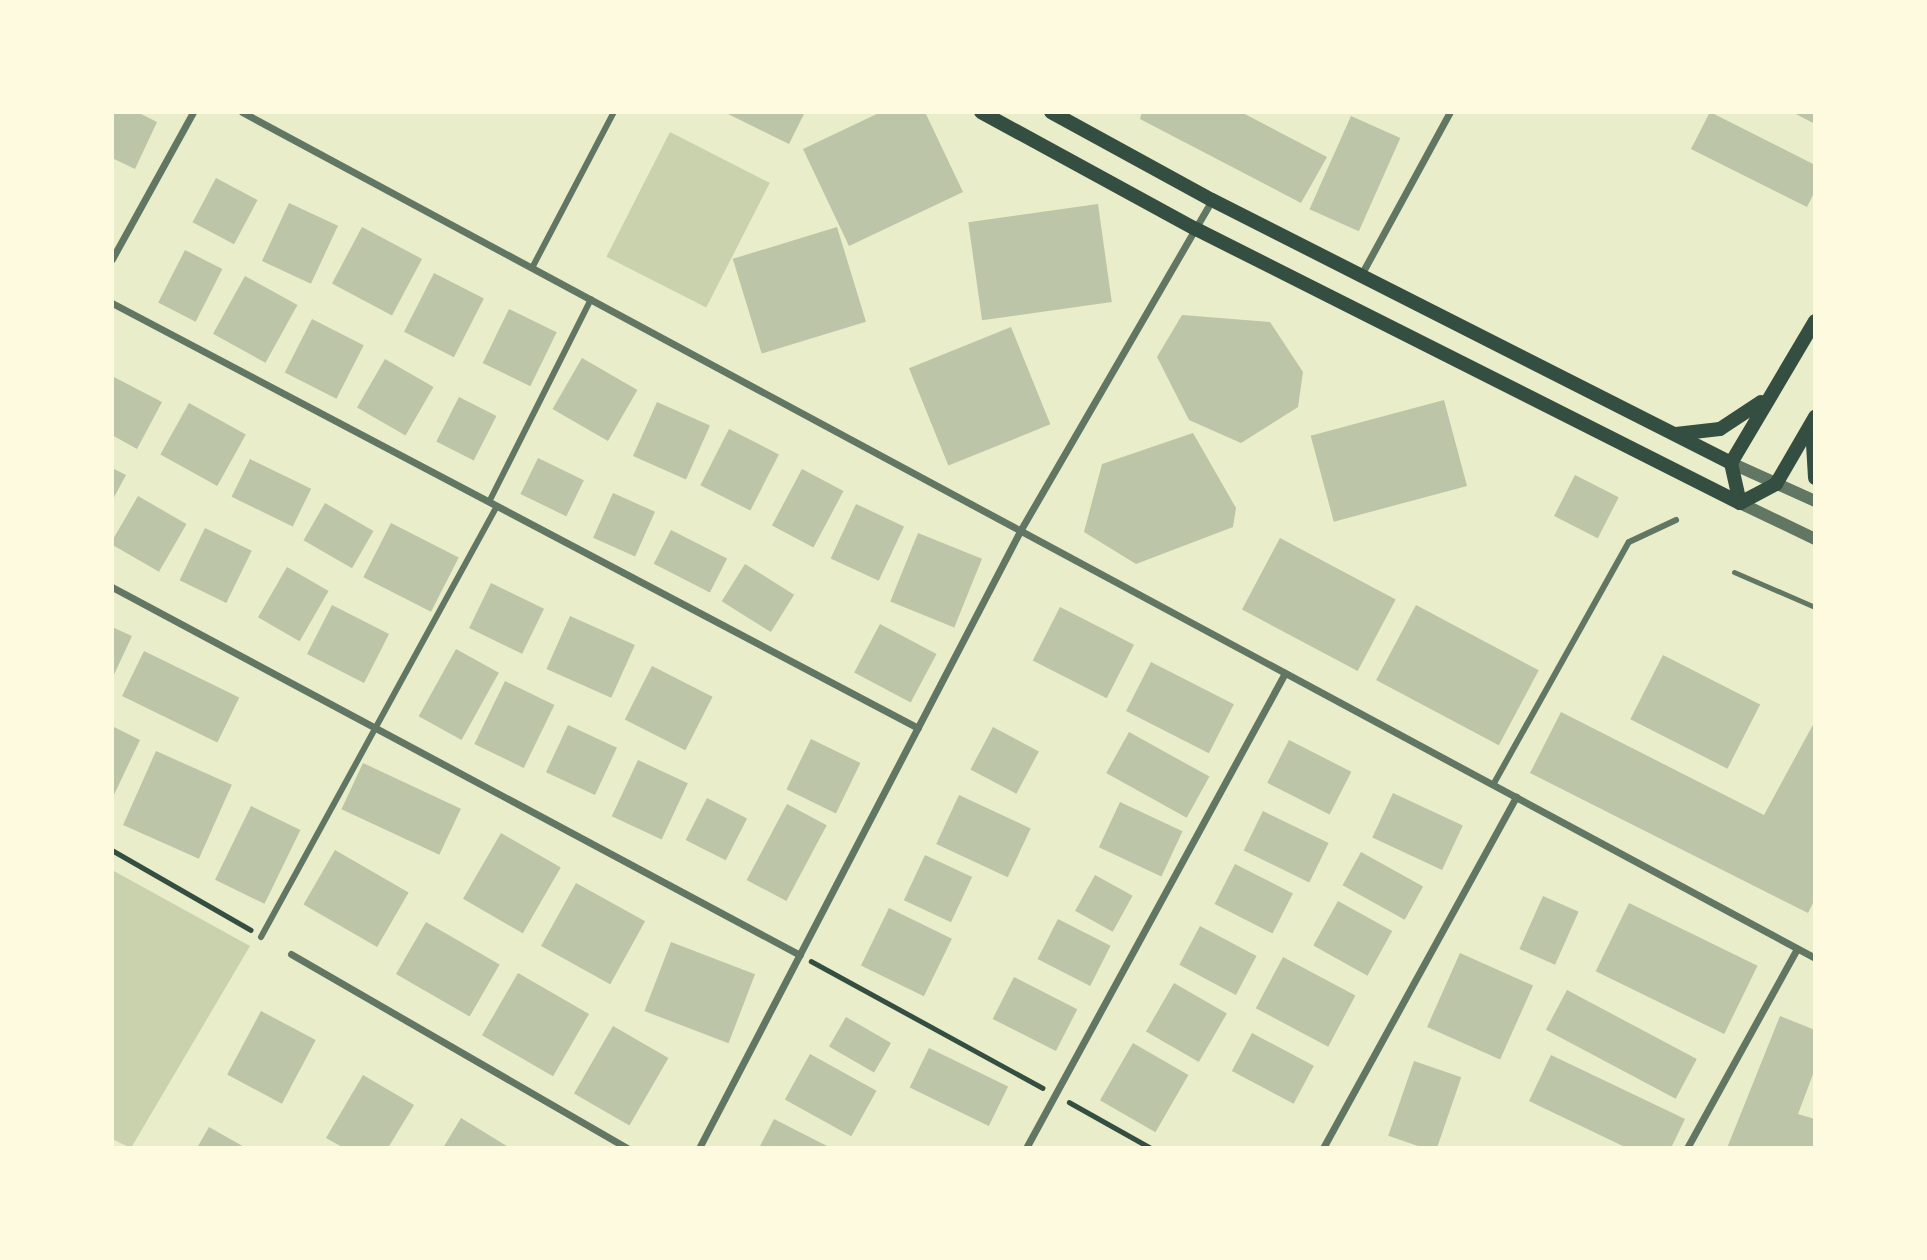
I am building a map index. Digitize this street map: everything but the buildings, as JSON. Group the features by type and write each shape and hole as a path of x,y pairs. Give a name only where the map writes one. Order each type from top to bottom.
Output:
{"main road":[{"path":"981,112 1196,229 1740,503"},
{"path":"1051,112 1212,200 1731,463"},
{"path":"1740,503 1731,463 1815,321"},
{"path":"1671,434 1720,429 1751,412 1773,391"},
{"path":"1740,503 1776,484 1814,420"},
{"path":"1814,420 1815,478"}],"street":[{"path":"112,259 193,112"},
{"path":"242,112 1815,958"},
{"path":"532,268 614,112"},
{"path":"1361,275 1450,112"},
{"path":"699,1148 1020,531 1212,200"},
{"path":"489,502 591,299"},
{"path":"112,303 918,729"},
{"path":"1731,463 1815,502"},
{"path":"1740,503 1815,539"},
{"path":"261,937 496,506"},
{"path":"1493,785 1629,542 1676,520"},
{"path":"112,587 800,956"},
{"path":"1026,1148 1285,673"},
{"path":"1323,1148 1516,797"},
{"path":"1687,1148 1797,948"},
{"path":"290,954 627,1148"}],"lane":[{"path":"1734,572 1815,607"}],"path":[{"path":"112,850 261,937"},
{"path":"800,956 1151,1148"}],"green space":[{"path":"670,132 770,183 706,308 606,257"},
{"path":"112,870 250,946 131,1148 112,1139"}]}
